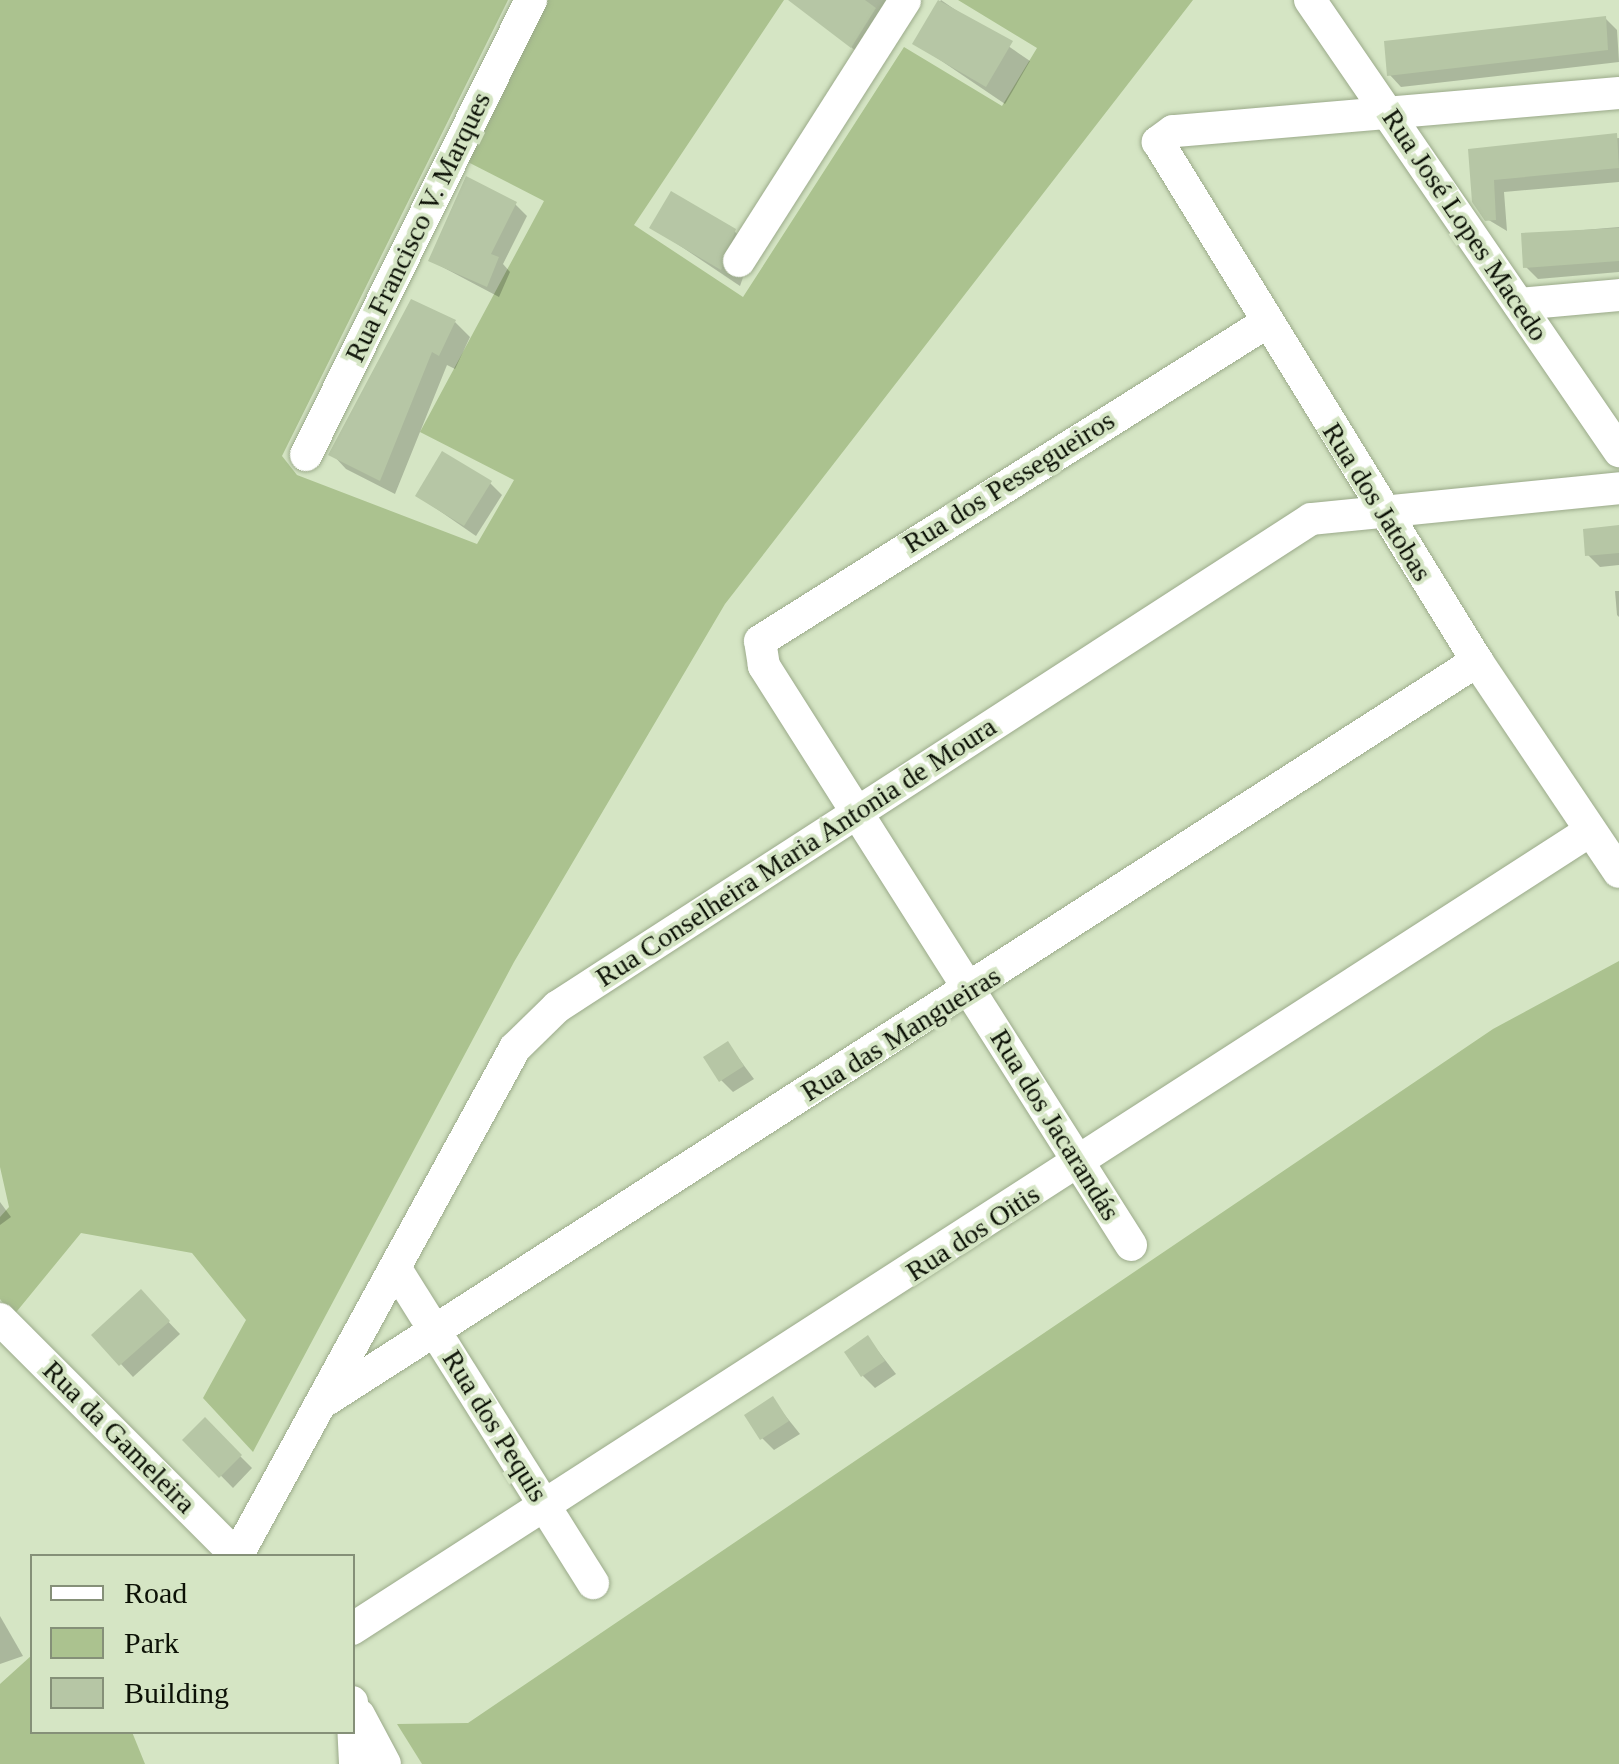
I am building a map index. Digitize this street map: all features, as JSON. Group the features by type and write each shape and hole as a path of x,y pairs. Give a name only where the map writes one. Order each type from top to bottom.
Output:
{"street":[{"name":"Rua Francisco V. Marques","path":"306,454 531,0"},
{"path":"739,261 905,0"},
{"name":"Rua José Lopes Macedo","path":"1310,0 1619,451"},
{"path":"1392,116 1619,93"},
{"name":"Rua dos Jatobas","path":"1392,116 1172,131 1158,150 1476,661 1619,872"},
{"path":"1518,304 1619,294"},
{"name":"Rua dos Pessegueiros","path":"760,647 768,630 1266,323"},
{"name":"Rua Conselheira Maria Antonia de Moura","path":"238,1554 534,1026 856,810 1311,520 1619,488"},
{"name":"Rua dos Jacarandás","path":"760,647 856,810 1131,1245"},
{"name":"Rua das Mangueiras","path":"323,1402 970,991 1476,661"},
{"name":"Rua dos Oitis","path":"355,1627 1080,1164 1590,831"},
{"name":"Rua dos Pequis","path":"396,1269 594,1584"},
{"name":"Rua da Gameleira","path":"0,1319 235,1554"},
{"path":"355,1764 356,1708"},
{"path":"356,1708 384,1764"}],"green space":[{"path":"0,0 508,0 282,456 297,475 477,544 514,480 420,432 544,201 464,160 542,0 784,0 634,225 743,297 904,47 1002,106 1037,48 958,0 1193,0 725,604 514,962 253,1452 203,1398 246,1320 192,1253 81,1233 13,1316 0,1299 0,1217 9,1207 0,1167"},
{"path":"1619,961 1619,1764 422,1764 397,1724 468,1723 1493,1029"},
{"path":"30,1657 30,1734 133,1734 145,1764 0,1764 0,1684"}],"building":[{"path":"788,0 865,0 876,8 851,48"},
{"path":"938,0 1013,41 986,87 912,44"},
{"path":"1606,16 1608,50 1387,76 1384,41"},
{"path":"1617,133 1619,168 1494,180 1496,220 1485,221 1472,202 1468,149"},
{"path":"466,176 517,202 491,254 499,257 487,287 428,261"},
{"path":"671,191 736,229 721,270 649,228"},
{"path":"1619,228 1619,261 1523,268 1521,233"},
{"path":"411,299 456,320 439,356 432,352 380,481 328,455"},
{"path":"442,451 492,481 464,526 415,496"},
{"path":"1619,525 1619,553 1585,556 1583,529"},
{"path":"728,1041 744,1066 719,1082 703,1057"},
{"path":"141,1289 170,1321 119,1366 91,1335"},
{"path":"868,1335 885,1361 861,1377 844,1352"},
{"path":"773,1396 789,1421 760,1440 744,1415"},
{"path":"205,1417 242,1455 219,1478 182,1440"}]}
